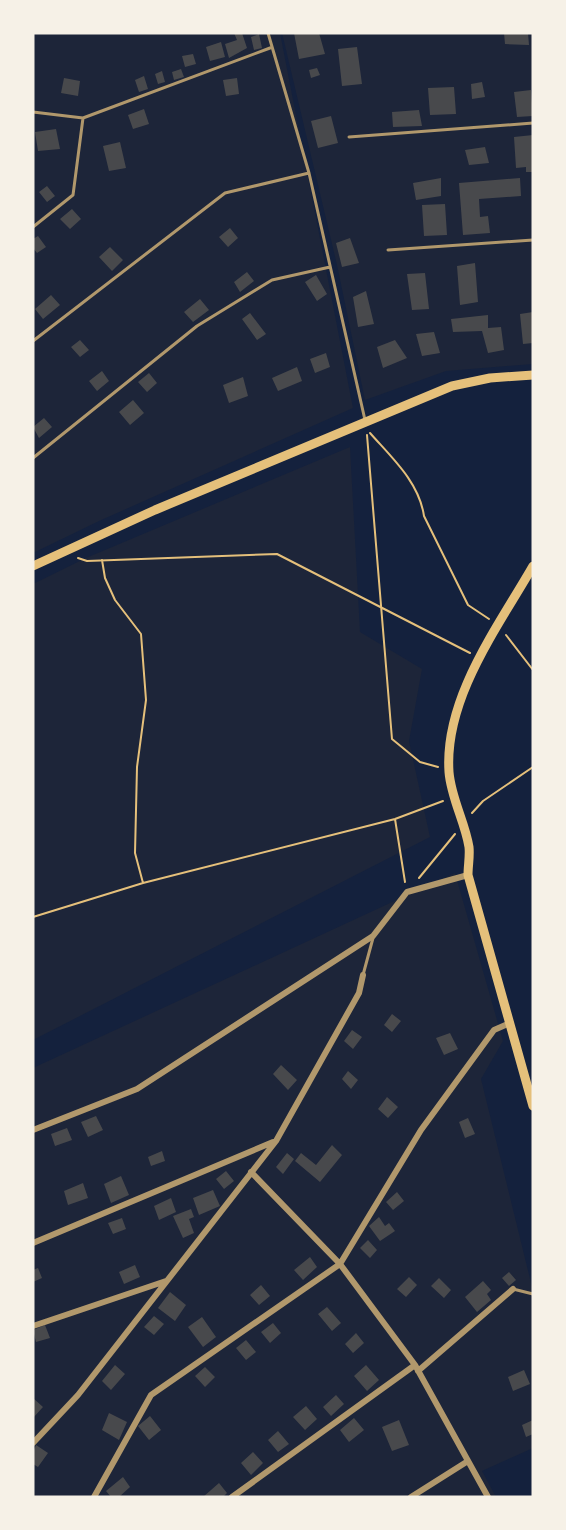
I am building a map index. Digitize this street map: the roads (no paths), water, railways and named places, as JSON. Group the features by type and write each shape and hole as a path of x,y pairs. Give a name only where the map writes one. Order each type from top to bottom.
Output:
{"main road":[{"path":"33,566 155,510 365,420 452,386 490,378 533,375"},
{"path":"533,566 478,657 463,691 454,728 449,771 469,847 468,875 533,1106"}],"street":[{"path":"33,1130 137,1089 374,936 407,892 468,875"},
{"path":"33,1443 78,1395 276,1141 359,993 363,975"},
{"path":"94,1497 151,1395 340,1263 421,1130 494,1030 510,1023"},
{"path":"33,1243 276,1141"},
{"path":"251,1172 340,1263 417,1368 488,1497"},
{"path":"33,1326 167,1281"},
{"path":"232,1497 417,1368 513,1289"},
{"path":"411,1497 468,1461"}],"lane":[{"path":"268,33 309,172 365,420"},
{"path":"33,112 83,118 271,48"},
{"path":"33,228 73,195 83,118"},
{"path":"349,137 533,123"},
{"path":"33,341 225,193 309,172"},
{"path":"388,250 533,240"},
{"path":"33,458 197,326 272,280 330,267"},
{"path":"363,975 374,936"},
{"path":"513,1289 533,1294"}]}
